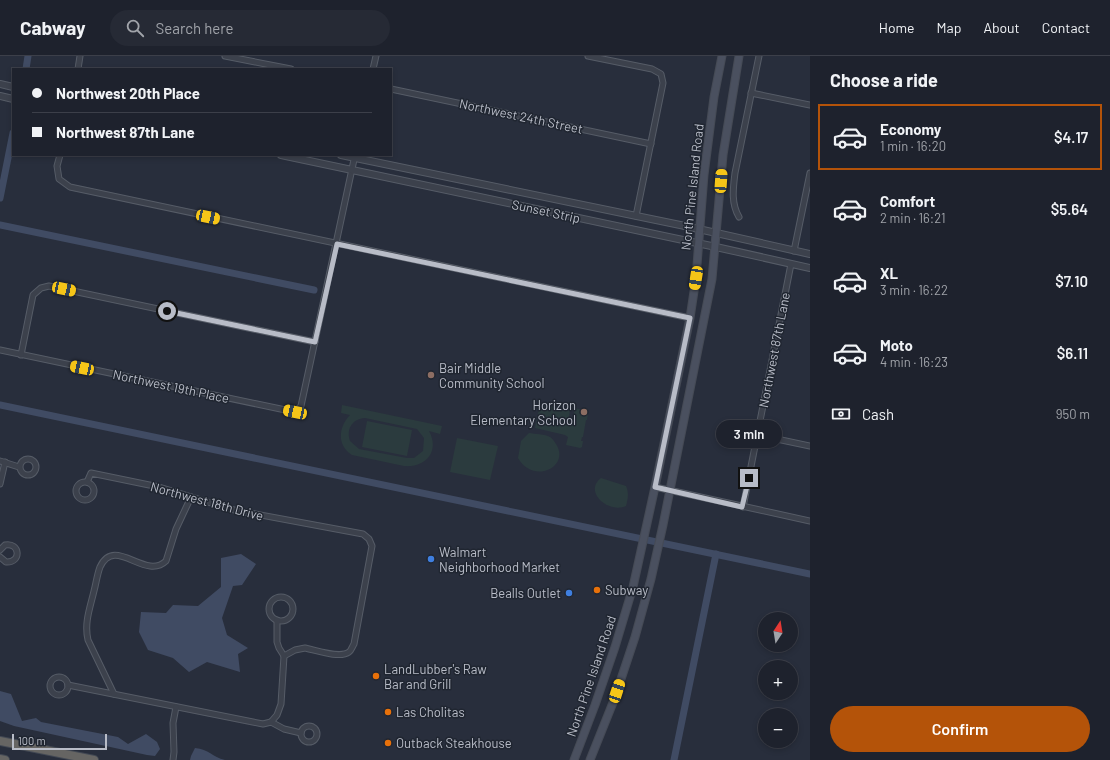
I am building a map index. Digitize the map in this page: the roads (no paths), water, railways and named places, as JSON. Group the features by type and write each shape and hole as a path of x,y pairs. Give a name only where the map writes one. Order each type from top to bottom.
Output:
{"highway":[{"path":"0,741 94,760"},
{"path":"0,759 5,760"}],"main road":[{"name":"North Pine Island Road","path":"574,760 615,648 633,586 648,521 690,318 696,278 705,168 714,97 722,56"},
{"path":"590,760 628,659 651,579 663,525 712,279 723,154 739,56"}],"street":[{"path":"78,68 80,56"},
{"path":"225,56 286,68"},
{"path":"373,68 376,56"},
{"path":"588,56 652,69 661,74 663,83 636,216"},
{"path":"739,217 734,210 733,193 735,173 759,56"},
{"path":"0,84 12,87"},
{"name":"Northwest 24th Street","path":"392,89 651,144"},
{"path":"751,93 810,105"},
{"path":"0,96 12,99"},
{"path":"60,156 57,166 59,179 70,187 690,318"},
{"name":"Sunset Strip","path":"286,156 699,243 810,268"},
{"path":"21,355 33,295 41,288 49,286 315,342 355,156"},
{"name":"Sunset Strip","path":"355,156 700,229 810,254"},
{"path":"794,251 810,173"},
{"name":"Northwest 87th Lane","path":"742,507 758,435 791,264"},
{"name":"Northwest 19th Place","path":"0,350 295,412 301,406 315,342"},
{"path":"758,435 810,446"},
{"path":"0,484 3,462 19,467"},
{"name":"Northwest 18th Drive","path":"87,482 91,473 159,487 234,510 363,534 369,539 372,546 354,644 351,650 339,655 300,648 284,656"},
{"path":"655,487 810,521"},
{"path":"114,694 88,640 86,632 87,620 100,567 107,558 116,555 126,557 150,567 162,565 166,561 176,529 191,497"},
{"path":"0,550 5,545 10,545 15,548 18,553 16,559 12,562 6,562 0,557"},
{"path":"279,598 286,599 291,604 293,610 292,614 287,619 277,620 271,615 270,604 272,601 279,598"},
{"path":"68,685 264,724 271,722 277,715 281,704 284,656 277,642 277,620"},
{"path":"172,760 174,752 173,723 176,707"},
{"path":"271,722 284,729 301,733"}],"water":[{"path":"241,554 256,564 242,585 233,586 222,618 227,635 248,648 238,654 240,672 207,662 189,672 173,658 148,650 139,632 141,612 166,613 173,605 198,606 221,587 221,558"},
{"path":"0,691 11,694 22,721 36,718 41,722 118,737 128,744 146,734 157,742 160,749 155,756 147,755 14,726 0,721"},
{"path":"195,748 204,750 225,760 190,760"}],"waterway":[{"path":"26,68 28,56"},
{"path":"0,198 12,138"},
{"path":"0,225 314,290"},
{"path":"0,405 810,574"},
{"path":"674,760 716,554"}],"place":[{"name":"Bair Middle Community School","path":"431,375"},
{"name":"Horizon Elementary School","path":"584,412"},
{"name":"Walmart Neighborhood Market","path":"431,559"},
{"name":"Subway","path":"597,590"},
{"name":"Bealls Outlet","path":"569,593"},
{"name":"LandLubber's Raw Bar and Grill","path":"376,676"},
{"name":"Las Cholitas","path":"388,712"},
{"name":"Outback Steakhouse","path":"388,743"}]}
